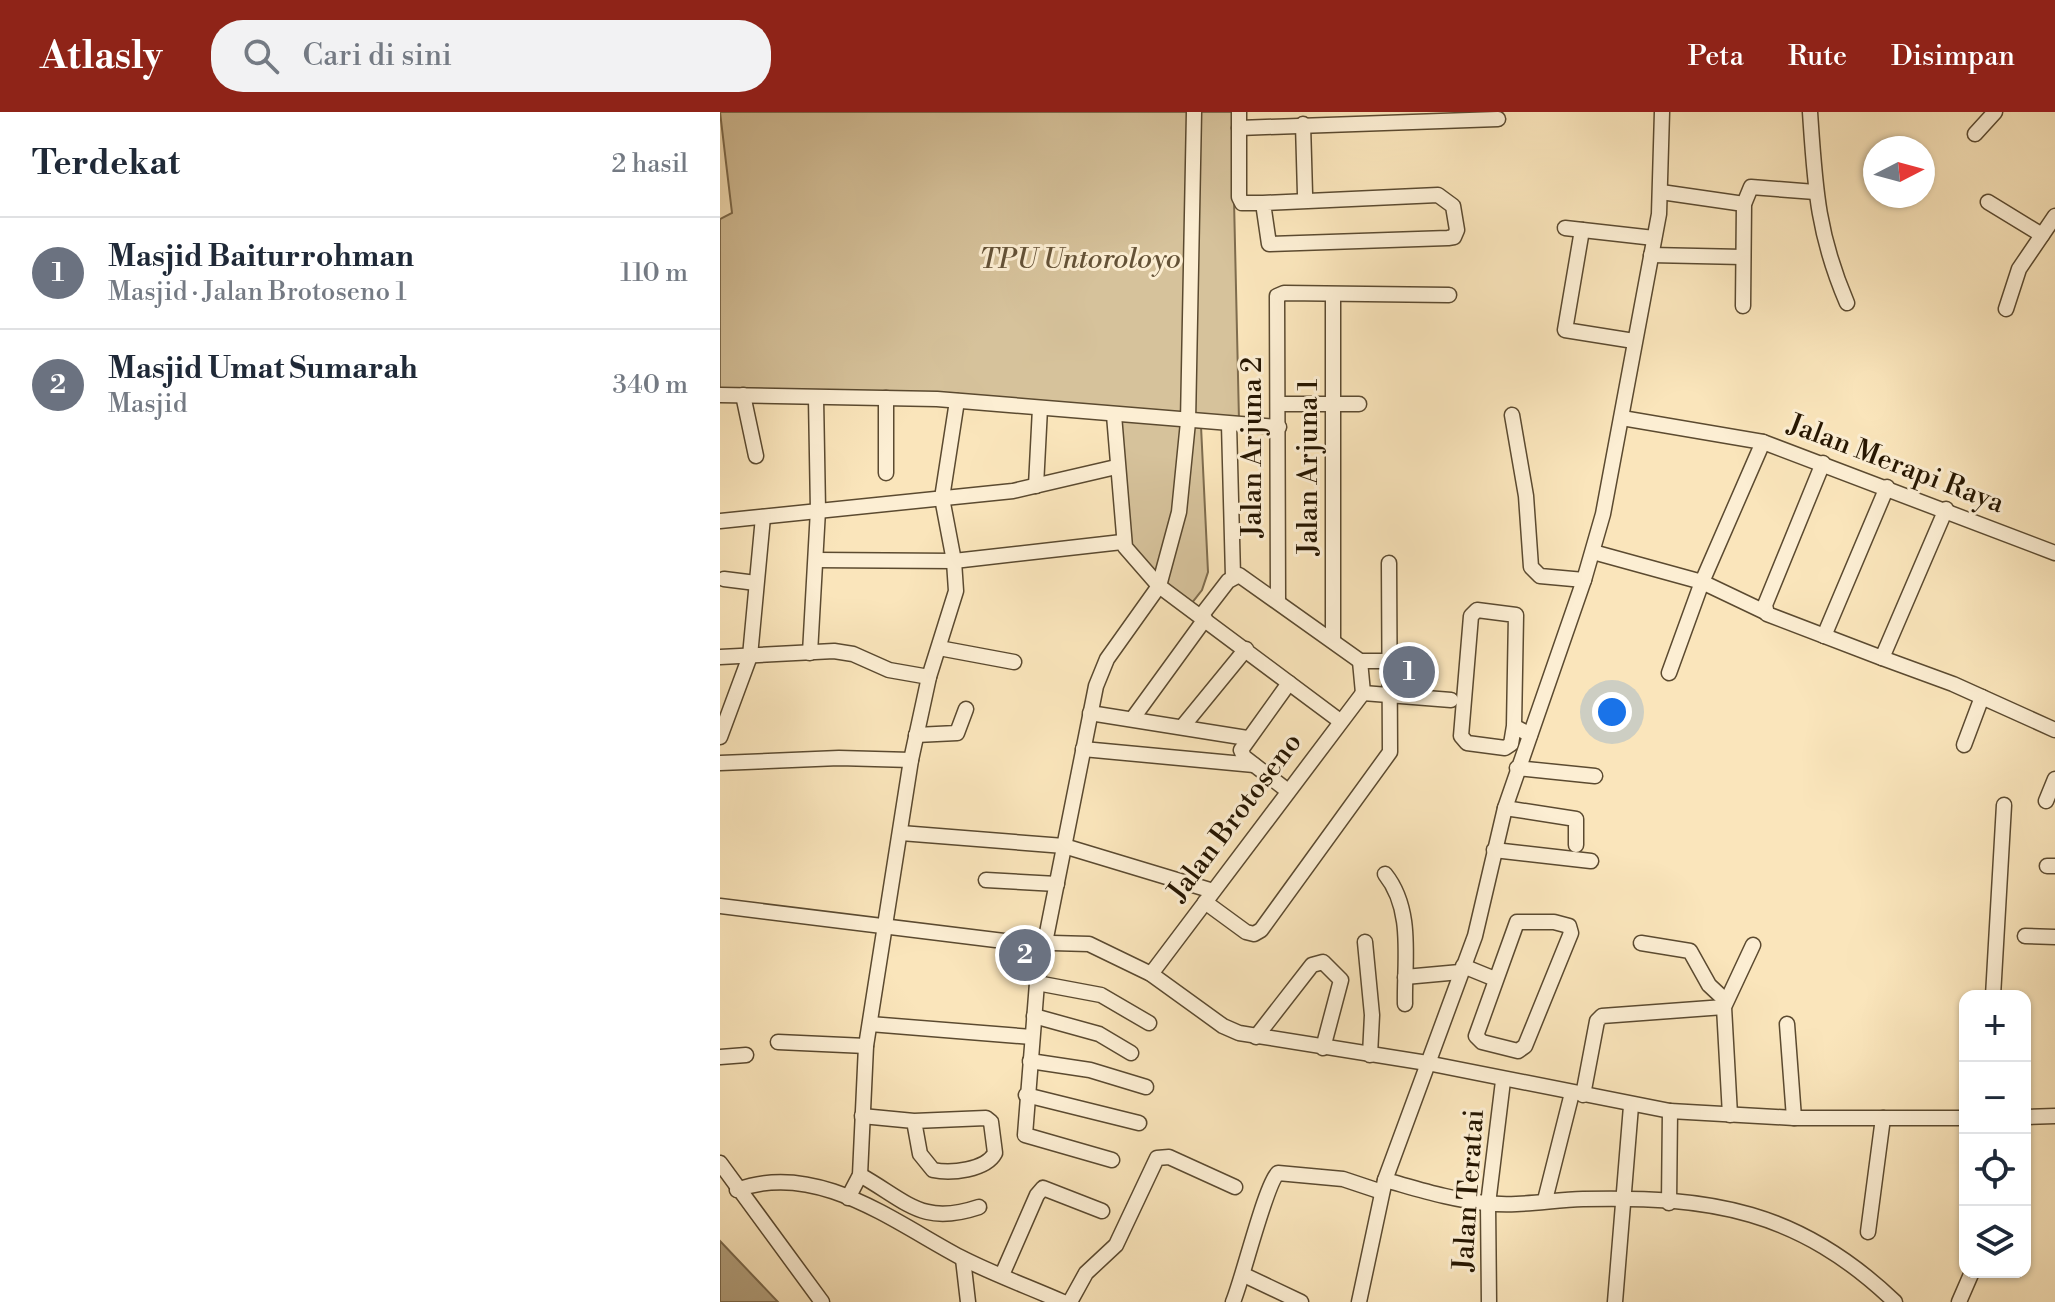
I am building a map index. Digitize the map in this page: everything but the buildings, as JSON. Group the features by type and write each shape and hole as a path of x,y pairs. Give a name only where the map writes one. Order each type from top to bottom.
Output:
{"street":[{"path":"1112,1160 1025,1135 1026,1095 1043,944 1096,686 1107,659 1159,586 1179,512 1188,422 1194,112"},
{"path":"1239,112 1239,197 1242,203 1438,195 1453,206 1457,230 1454,237 1448,238 1271,245 1267,240 1263,203"},
{"path":"1359,1302 1383,1186 1475,936 1494,850 1517,768 1593,552 1622,418 1654,238 1661,192 1662,112"},
{"path":"1810,112 1815,192 1824,245 1847,303"},
{"path":"1975,134 1995,112"},
{"path":"1239,128 1498,121"},
{"path":"1303,124 1305,194"},
{"path":"1743,306 1744,204 1754,186 1815,192"},
{"path":"1661,192 1744,204"},
{"path":"1988,202 2042,235"},
{"path":"2006,309 2019,269 2055,216"},
{"path":"1565,228 1654,238"},
{"path":"1582,230 1565,330 1634,341"},
{"path":"1651,255 1743,257"},
{"name":"Jalan Arjuna 2","path":"1278,601 1277,301 1280,294 1333,295"},
{"path":"1333,295 1449,295"},
{"name":"Jalan Arjuna 1","path":"1333,295 1333,640"},
{"path":"720,395 957,401 1279,427"},
{"path":"743,395 756,456"},
{"path":"810,653 818,510 816,398"},
{"path":"886,398 886,473"},
{"path":"848,1198 860,1175 866,1046 911,760 929,677 954,602 954,561 942,498 957,401"},
{"path":"1279,404 1359,404"},
{"path":"1036,486 1040,408"},
{"path":"1114,415 1122,542 1159,586 1340,721"},
{"path":"1512,415 1526,496 1531,567 1540,576 1584,580"},
{"name":"Jalan Merapi Raya","path":"1622,418 1763,442 2055,553"},
{"path":"1133,718 1233,576 1229,424"},
{"path":"1669,673 1702,582 1763,442"},
{"path":"1765,612 1777,572 1823,463"},
{"path":"720,521 1036,486 1116,467"},
{"path":"1824,636 1887,487"},
{"path":"1882,658 1946,509"},
{"path":"720,737 750,656 763,517"},
{"path":"816,560 954,561 1122,542"},
{"path":"1593,552 1702,582 1786,624 1982,697 2055,730"},
{"path":"901,833 1064,846 1209,897 1246,932 1254,934 1261,930 1389,755 1392,661 1389,563"},
{"path":"1233,576 1250,580 1360,661 1392,661"},
{"path":"724,579 756,583"},
{"path":"1477,610 1516,615 1514,726 1511,744 1505,748 1467,743 1461,736 1471,616 1477,610"},
{"path":"939,648 1014,662"},
{"path":"1183,726 1246,649"},
{"path":"720,657 853,654 889,670 929,677"},
{"path":"1360,661 1363,693 1451,700"},
{"path":"1288,791 1241,754 1247,738 1289,683"},
{"name":"Jalan Brotoseno","path":"1151,974 1363,693"},
{"path":"1964,745 1982,697"},
{"path":"916,735 957,733 966,709"},
{"path":"1090,713 1247,738"},
{"path":"1514,726 1530,735"},
{"path":"1083,749 1254,765"},
{"path":"720,763 839,758 911,760"},
{"path":"1517,768 1595,776"},
{"path":"2046,801 2055,779"},
{"path":"1993,990 2004,805"},
{"path":"1505,808 1576,819 1576,845"},
{"path":"1494,850 1591,861"},
{"path":"1385,874 1399,895 1403,911 1405,1004"},
{"path":"986,880 1057,884"},
{"path":"720,906 1043,944 1089,944 1110,951 1151,974 1223,1026 1256,1037 1427,1063 1631,1106 1794,1118 1959,1118"},
{"path":"1517,922 1554,922 1569,926 1569,939 1522,1050 1478,1040 1478,1025 1495,979 1517,922"},
{"path":"2025,936 2055,937"},
{"path":"1365,942 1372,1005 1370,1055"},
{"path":"1641,943 1690,951 1724,1004"},
{"path":"1730,1115 1724,1004 1753,945"},
{"path":"1256,1037 1312,965 1323,962 1334,969 1341,980 1323,1048"},
{"path":"1405,977 1462,969 1495,979"},
{"path":"1037,983 1101,995 1149,1023"},
{"path":"1545,1200 1597,1021 1602,1016 1724,1004"},
{"path":"1034,1016 1099,1034 1131,1053"},
{"path":"870,1024 1032,1037"},
{"path":"1787,1024 1794,1118"},
{"path":"778,1042 866,1046"},
{"path":"720,1057 746,1055"},
{"path":"1030,1061 1090,1070 1146,1087"},
{"name":"Jalan Teratai","path":"1489,1302 1488,1204 1503,1081"},
{"path":"1026,1095 1139,1123"},
{"path":"1615,1302 1631,1106"},
{"path":"1669,1203 1670,1111"},
{"path":"862,1116 914,1121 986,1118 991,1122 995,1153 982,1164 946,1172 933,1170 920,1154 914,1121"},
{"path":"2031,1117 2055,1116"},
{"path":"1868,1232 1883,1118"},
{"path":"1070,1302 1086,1273 1116,1245 1157,1158 1169,1157 1235,1187"},
{"path":"720,1163 822,1302"},
{"path":"1233,1302 1244,1275 1268,1188 1278,1173 1343,1179 1488,1204 1624,1200 1742,1210 1770,1219 1826,1249 1895,1302"},
{"path":"860,1175 926,1214 953,1216 979,1207"},
{"path":"737,1190 779,1180 806,1183 848,1198 963,1259 1063,1302"},
{"path":"1002,1275 1037,1195 1043,1188 1102,1211"},
{"path":"963,1259 968,1302"},
{"path":"1244,1275 1301,1302"},
{"path":"1959,1302 1969,1278"}],"green space":[{"name":"TPU Untoroloyo","path":"720,112 1232,112 1239,420 906,392 720,388 720,219 732,213"},
{"path":"1117,420 1201,426 1208,572 1202,590 1191,604 1169,588 1126,543"}],"shaded area":[{"path":"720,1241 778,1302 720,1302"}],"place":[{"name":"Masjid Baiturrohman","path":"1409,672"},
{"name":"Masjid Umat Sumarah","path":"1025,955"}]}
